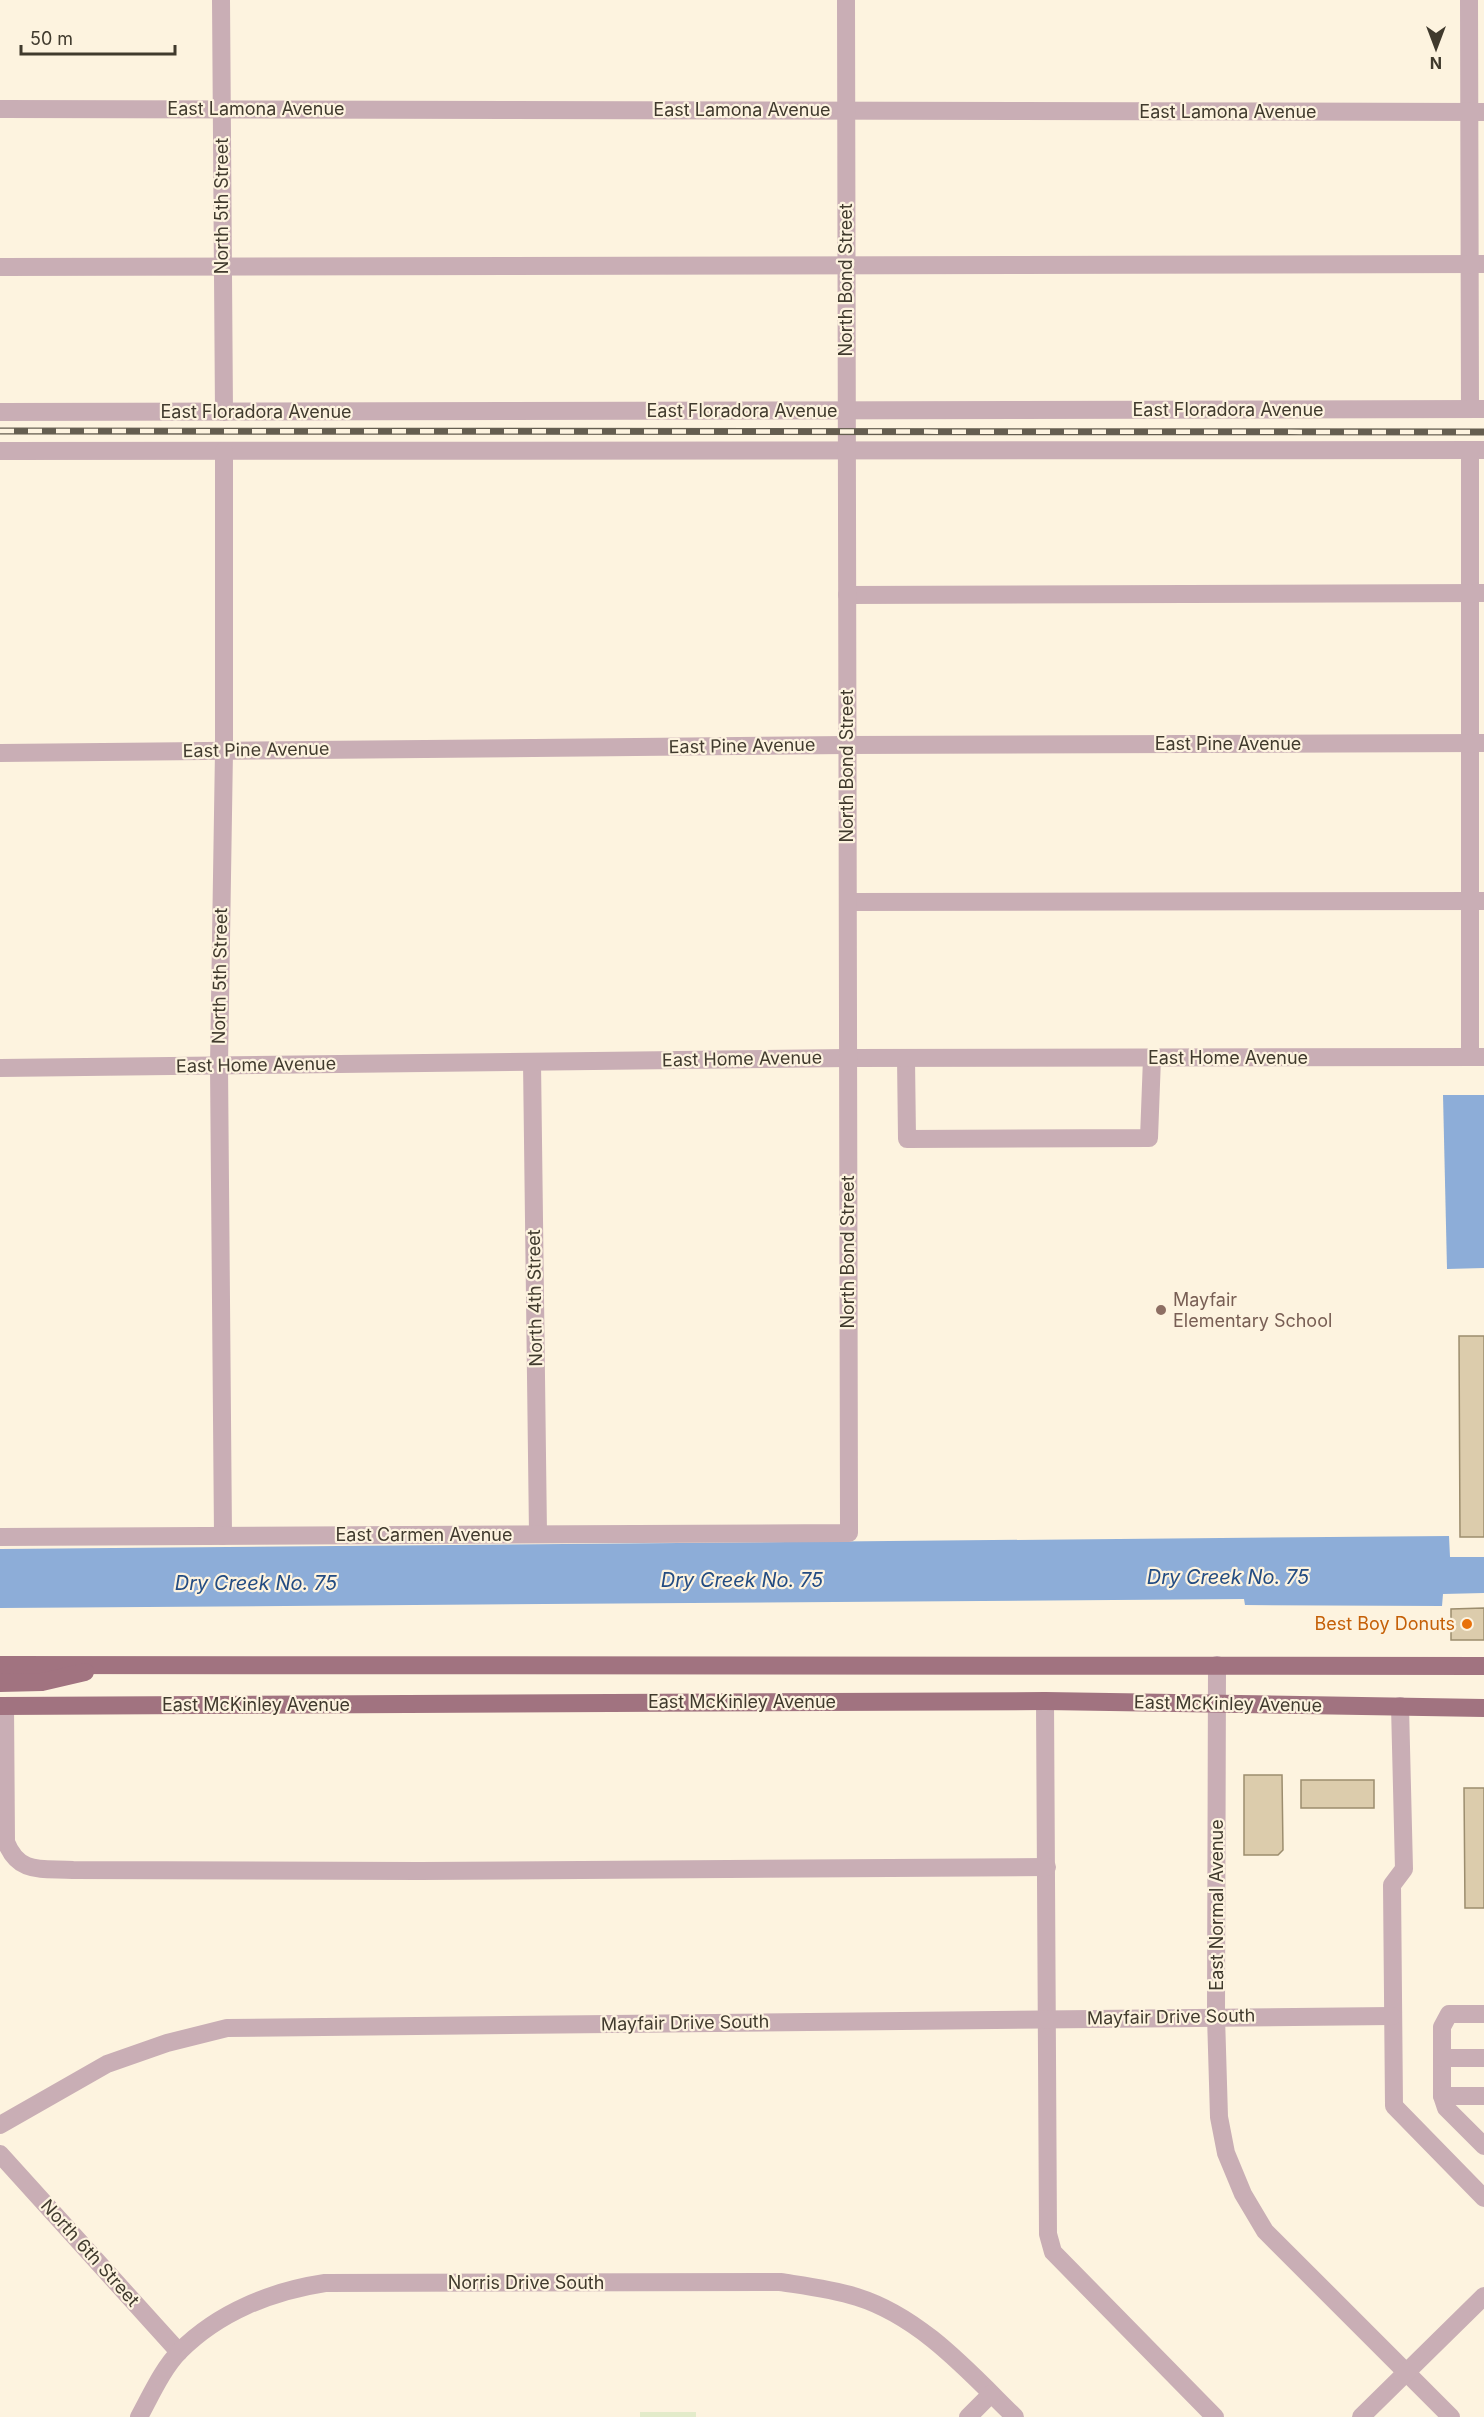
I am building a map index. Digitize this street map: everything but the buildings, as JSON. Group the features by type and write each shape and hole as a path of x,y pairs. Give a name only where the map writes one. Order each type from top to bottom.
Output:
{"main road":[{"name":"East McKinley Avenue","path":"0,1665 1484,1666"},
{"path":"0,1683 42,1682 119,1665"},
{"name":"East McKinley Avenue","path":"2,1706 1045,1701 1484,1708"},
{"path":"1462,1707 1484,1702"}],"street":[{"name":"North 5th Street","path":"221,0 224,412"},
{"name":"North Bond Street","path":"846,0 849,1533"},
{"path":"1469,0 1477,112 1477,409"},
{"name":"East Lamona Avenue","path":"0,109 1477,112"},
{"path":"0,267 1477,264"},
{"name":"East Floradora Avenue","path":"0,412 1477,409"},
{"path":"0,451 1477,450 1477,1058"},
{"name":"North 5th Street","path":"223,1536 219,1065 224,751 224,452"},
{"path":"847,594 1477,593"},
{"name":"East Pine Avenue","path":"0,753 847,745 1477,743"},
{"path":"848,902 1477,901"},
{"name":"East Home Avenue","path":"0,1068 848,1058 1477,1058"},
{"path":"906,1058 907,1139 918,1139 1149,1138 1152,1058"},
{"name":"North 4th Street","path":"532,1062 538,1534"},
{"name":"East Carmen Avenue","path":"0,1537 849,1533"},
{"name":"East Normal Avenue","path":"1217,1665 1216,2016 1219,2117 1226,2153 1243,2194 1265,2231 1284,2253 1451,2417"},
{"path":"1045,1701 1048,2234 1053,2252 1215,2417"},
{"path":"2,1706 6,1842 12,1857 28,1868 420,1871 1047,1867"},
{"path":"1400,1706 1404,1869 1392,1885 1394,2106 1484,2198"},
{"path":"1480,2138 1446,2108 1442,2096 1442,2027 1449,2014 1484,2014"},
{"name":"Mayfair Drive South","path":"0,2125 106,2064 167,2043 227,2028 1216,2016 1392,2016"},
{"path":"1442,2058 1484,2058"},
{"path":"1442,2096 1484,2096"},
{"name":"North 6th Street","path":"0,2154 179,2352"},
{"name":"Norris Drive South","path":"139,2417 179,2352 198,2336 242,2308 291,2288 325,2283 780,2282 832,2290 859,2297 887,2310 928,2336 961,2363 1015,2417"},
{"path":"1361,2417 1484,2296"},
{"path":"968,2417 992,2394"}],"green space":[{"path":"640,2412 696,2412 696,2417 640,2417"}],"water":[{"path":"1443,1095 1484,1095 1484,1268 1447,1269"},
{"name":"Dry Creek No. 75","path":"1449,1536 1450,1557 1484,1557 1484,1593 1443,1594 1442,1606 1245,1605 1244,1599 0,1608 0,1549"}],"railway":[{"path":"0,431 1484,432"}],"place":[{"name":"Mayfair Elementary School","path":"1161,1310"},
{"name":"Best Boy Donuts","path":"1467,1624"}]}
